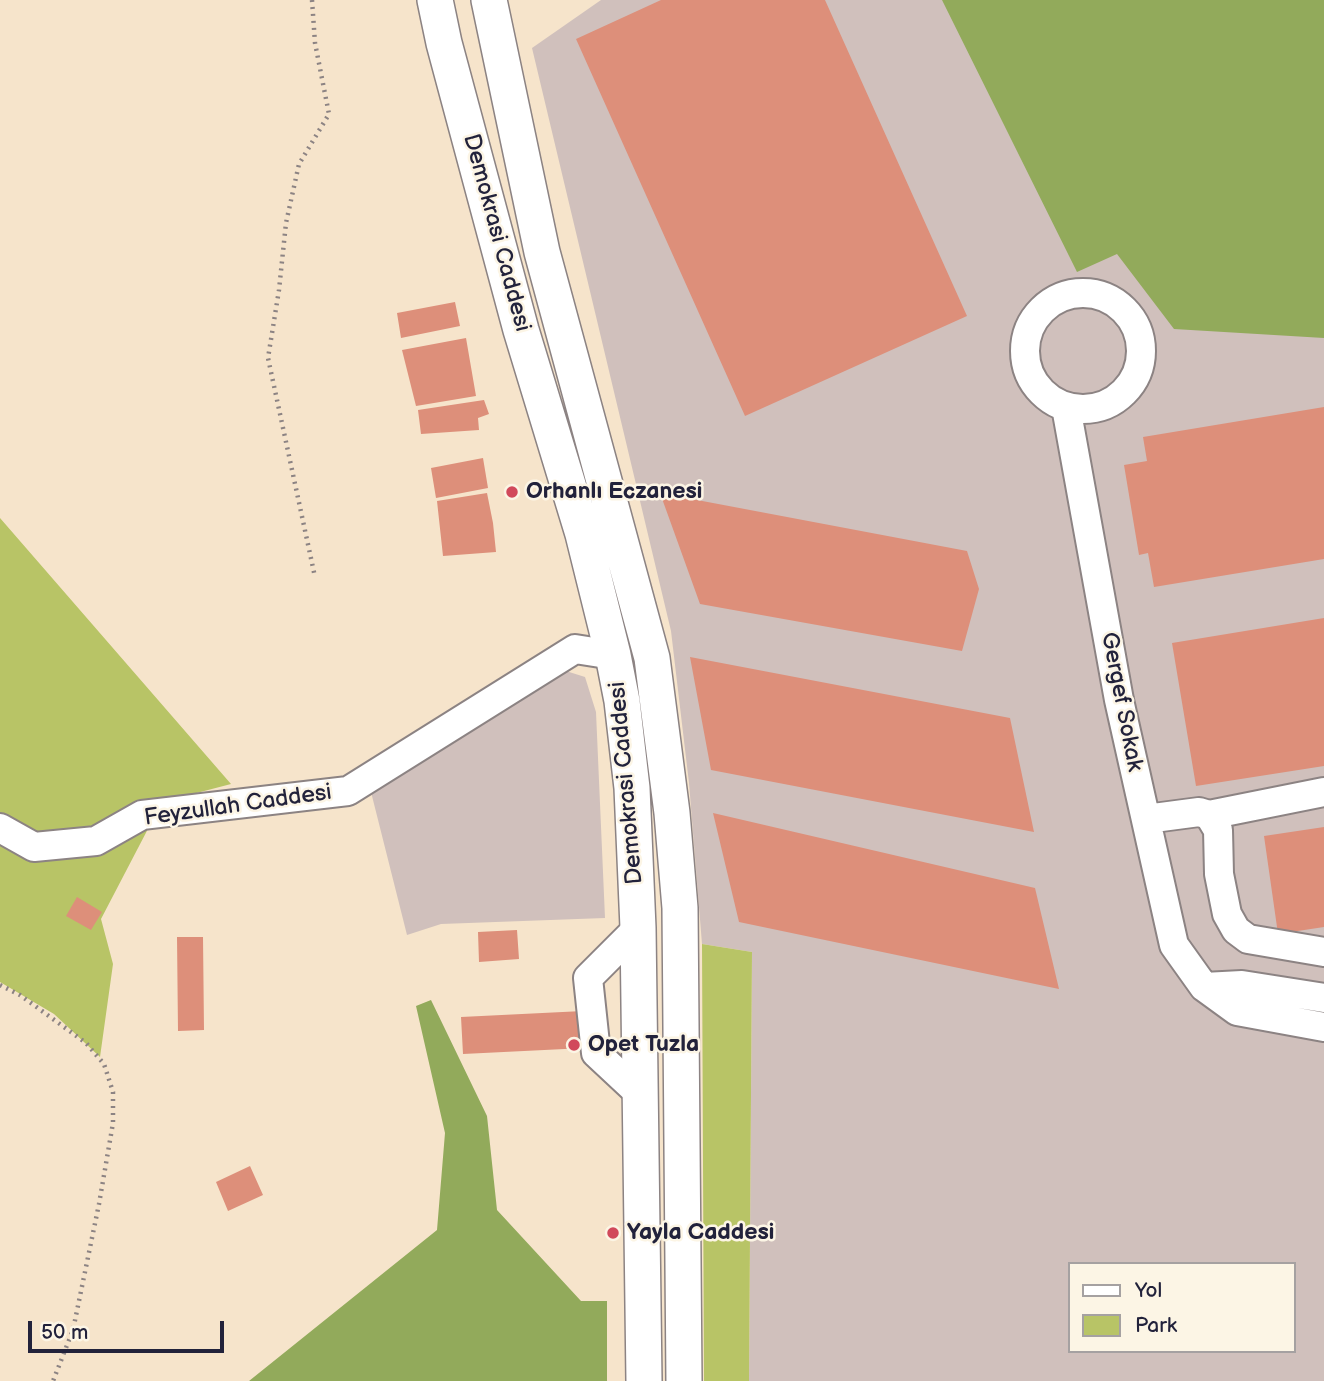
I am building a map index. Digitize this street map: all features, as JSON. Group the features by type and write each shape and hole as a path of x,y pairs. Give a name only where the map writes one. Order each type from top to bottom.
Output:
{"main road":[{"name":"Demokrasi Caddesi","path":"435,0 444,43 521,330 583,534 622,701 632,788 638,928 644,1381"},
{"name":"Demokrasi Caddesi","path":"489,0 542,252 652,659 672,813 680,908 684,1381"}],"street":[{"path":"1083,293 1103,296 1120,307 1133,322 1140,341 1140,361 1133,380 1120,395 1103,406 1085,409 1066,407 1050,399 1036,387 1024,352 1027,334 1035,318 1048,305 1063,296 1083,293"},
{"name":"Gergef Sokak","path":"1066,407 1119,700 1174,945 1204,987 1237,1011 1324,1027"},
{"name":"Feyzullah Caddesi","path":"0,828 34,847 96,841 142,816 348,791 575,649 613,655"},
{"path":"1146,819 1199,812 1209,815 1324,792"},
{"path":"1209,815 1217,830 1219,874 1227,914 1236,930 1248,939 1324,952"},
{"path":"638,928 588,978 596,1054 641,1095"},
{"path":"1204,987 1242,985 1324,998"}],"path":[{"path":"312,0 316,43 329,114 299,164 286,223 268,358 315,577"},
{"path":"0,985 20,995 86,1043 104,1064 113,1091 113,1123 73,1330 53,1381"}],"shaded area":[{"path":"601,0 1324,0 1324,1381 749,1381 752,952 702,944 689,783 671,631 532,48"},
{"path":"566,671 585,677 596,712 605,918 441,924 407,935 371,792"}],"green space":[{"path":"942,0 1324,0 1324,338 1174,329 1117,254 1077,272"},
{"path":"0,518 231,784 162,802 101,919 113,964 100,1057 54,1014 0,982"},
{"path":"702,944 752,952 749,1381 704,1381"},
{"path":"431,1000 487,1116 497,1210 581,1301 607,1301 607,1381 249,1381 437,1230 445,1133 416,1006"}],"building":[{"path":"661,0 825,0 967,316 745,416 576,39"},
{"path":"455,302 460,326 401,338 397,313"},
{"path":"466,338 476,396 416,406 402,350"},
{"path":"484,400 489,414 478,418 479,430 421,434 418,410"},
{"path":"1324,407 1324,559 1154,587 1148,553 1139,555 1124,465 1147,461 1143,437"},
{"path":"483,458 488,488 436,498 431,468"},
{"path":"487,493 496,552 443,556 437,501"},
{"path":"660,493 967,551 979,589 962,651 700,604"},
{"path":"1324,618 1324,766 1196,786 1172,643"},
{"path":"690,657 1010,718 1034,832 711,770"},
{"path":"713,813 1035,888 1059,989 739,922"},
{"path":"1324,827 1324,927 1278,934 1264,836"},
{"path":"77,897 102,912 91,930 66,916"},
{"path":"517,930 519,959 479,962 478,932"},
{"path":"177,937 203,937 204,1030 178,1031"},
{"path":"583,1011 585,1048 463,1054 461,1017"},
{"path":"250,1166 263,1195 228,1211 216,1182"}],"place":[{"name":"Orhanlı Eczanesi","path":"512,492"},
{"name":"Opet Tuzla","path":"574,1045"},
{"name":"Yayla Caddesi","path":"613,1233"}]}
